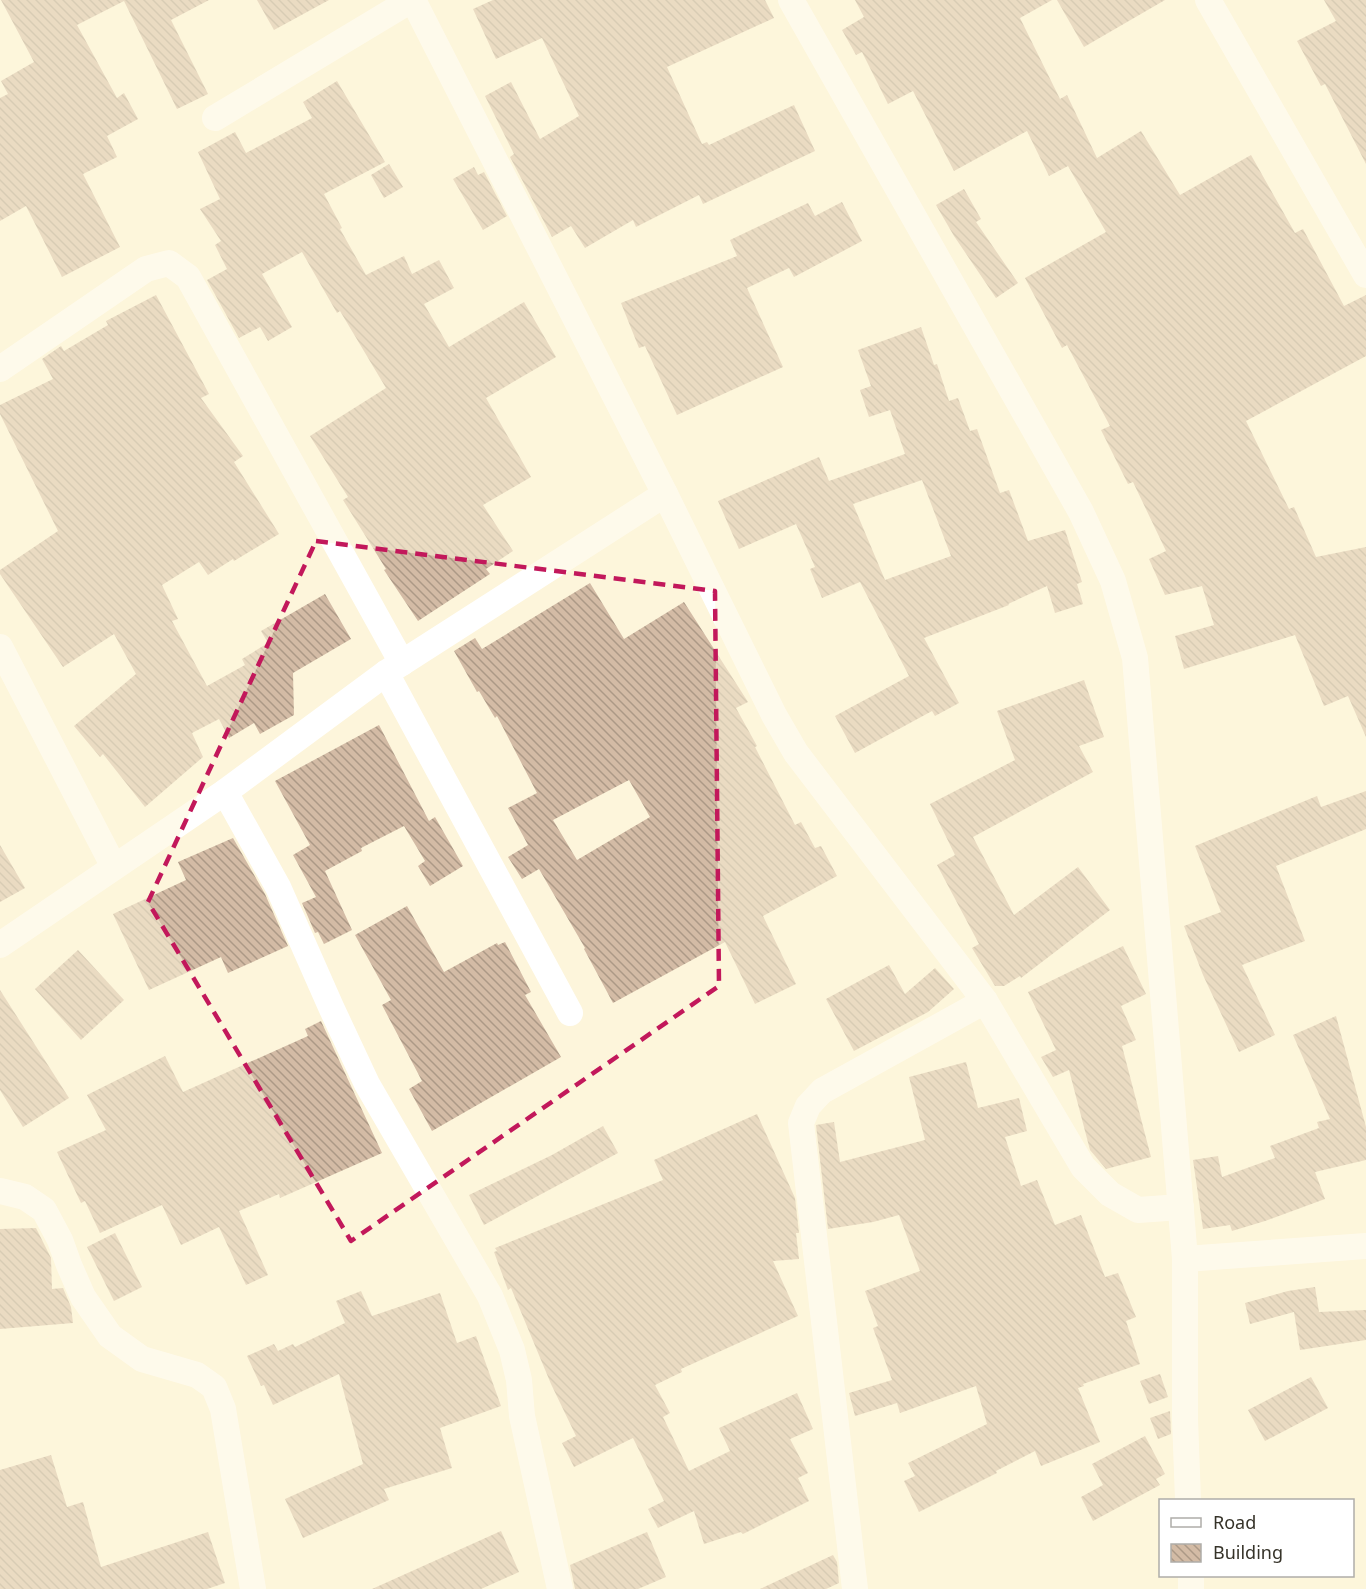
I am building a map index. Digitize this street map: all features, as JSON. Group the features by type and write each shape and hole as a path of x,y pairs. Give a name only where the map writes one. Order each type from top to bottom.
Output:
{"street":[{"path":"216,118 412,0 665,494 774,715 796,753 986,1001 1083,1167 1110,1194 1138,1210 1180,1207"},
{"path":"790,0 1081,512 1113,581 1136,658 1185,1259 1185,1419 1188,1499"},
{"path":"1208,0 1366,275"},
{"path":"0,369 146,269 169,263 188,277 394,668 570,1013"},
{"path":"0,945 225,792 394,668 665,494"},
{"path":"0,647 114,867"},
{"path":"225,792 278,887 367,1084 490,1296 512,1350 519,1380 522,1416 560,1589"},
{"path":"855,1589 801,1123 808,1106 822,1091 986,1001"},
{"path":"0,1191 25,1197 44,1210 60,1239 83,1297 110,1336 142,1359 197,1375 214,1387 222,1409 253,1589"},
{"path":"1185,1259 1366,1246"}],"highlighted area":[{"path":"316,541 715,591 719,986 351,1241 148,902"}],"building":[{"path":"1,0 209,0 171,20 208,94 177,109 124,1 77,25 117,98 124,93 138,119 107,136 117,157 83,174 120,247 62,277 26,206 0,221 0,98 8,94 1,81 34,62"},
{"path":"257,0 329,0 274,30"},
{"path":"493,0 765,0 774,18 667,67 702,144 707,142 709,145 794,105 815,151 703,204 699,195 636,227 633,220 585,248 571,226 552,237 510,157 514,154 485,96 511,82 540,139 579,116 542,38 496,59 473,9"},
{"path":"855,0 1052,0 1020,18 1060,99 1067,95 1097,158 1141,131 1180,195 1251,155 1295,233 1303,229 1344,306 1366,295 1366,356 1246,421 1289,509 1294,507 1316,557 1366,547 1366,737 1348,696 1324,706 1295,635 1184,669 1175,636 1214,625 1202,586 1165,595 1149,559 1166,551 1133,482 1128,484 1101,430 1110,426 1067,345 1062,348 1025,278 1106,232 1068,166 1049,176 1027,131 954,171 913,91 888,104 862,52 856,55 842,30 864,17"},
{"path":"1057,0 1165,0 1084,47"},
{"path":"1324,0 1366,0 1366,164 1325,84 1321,86 1297,41 1336,21"},
{"path":"337,81 385,162 324,194 342,228 340,229 366,275 404,256 412,274 439,260 454,288 424,304 449,347 524,302 556,357 486,398 531,477 483,505 513,551 486,569 490,574 418,621 384,570 386,569 343,500 348,497 310,436 386,388 340,311 337,313 302,252 262,274 292,327 268,341 260,327 239,338 207,280 227,269 215,245 221,241 200,209 220,199 198,152 235,132 246,153 312,118 303,102"},
{"path":"389,164 403,187 384,198 371,175"},
{"path":"474,167 478,175 484,172 507,216 483,230 453,179"},
{"path":"964,189 981,219 976,222 1018,283 996,298 936,205"},
{"path":"842,202 862,241 794,277 789,268 747,288 783,367 677,415 645,346 639,348 621,303 737,256 730,240 808,203 815,216"},
{"path":"156,295 209,394 201,398 243,456 234,462 279,534 208,575 199,562 162,585 178,619 172,621 207,686 245,665 242,659 268,643 261,631 325,594 351,639 293,673 294,715 260,734 254,723 229,738 219,719 192,733 203,757 145,807 103,754 100,757 74,726 136,674 114,634 63,667 0,574 0,570 58,531 0,414 0,405 53,379 42,359 61,346 64,351 108,325 106,321"},
{"path":"921,327 934,365 937,364 949,401 958,398 970,431 977,429 1000,493 1009,490 1028,541 1065,530 1082,582 1077,584 1083,604 1055,613 1047,586 1009,605 924,638 959,703 935,716 932,711 855,753 835,716 909,676 860,582 822,598 810,569 815,567 796,524 739,549 718,501 819,457 829,481 905,454 890,410 869,417 860,390 871,386 858,350","holes":["922,480 951,556 885,580 853,504"]},
{"path":"590,583 624,639 684,602 748,702 736,708 795,825 801,822 815,848 821,846 837,876 763,916 796,984 755,1004 725,942 613,1003 585,948 539,869 522,879 508,857 528,845 508,808 537,793 497,716 495,718 479,691 477,692 454,651 475,638 482,649","holes":["629,780 650,817 577,860 553,820"]},
{"path":"1084,680 1104,737 1079,746 1093,772 973,837 1014,915 1078,867 1110,910 1021,978 1020,976 1004,986 995,986 972,948 979,944 937,865 955,855 930,804 1015,760 997,711"},
{"path":"379,725 429,821 435,817 463,866 430,886 418,866 425,861 404,826 361,848 362,851 325,871 352,930 324,944 318,932 315,933 302,903 316,897 293,855 310,845 275,781"},
{"path":"1366,791 1366,829 1276,866 1305,941 1242,965 1275,1035 1239,1052 1203,975 1184,926 1221,912 1195,846 1317,796 1321,807"},
{"path":"233,838 265,894 288,946 228,973 221,957 149,990 113,914 186,880 178,862"},
{"path":"0,845 25,888 0,902"},
{"path":"407,906 444,972 497,943 498,945 505,942 531,992 525,995 561,1057 432,1131 409,1089 422,1081 382,1005 391,1000 355,935"},
{"path":"1123,946 1146,994 1121,1006 1136,1040 1122,1046 1151,1157 1106,1169 1090,1150 1069,1070 1053,1077 1041,1057 1056,1050 1028,992"},
{"path":"78,950 124,1000 81,1040 35,989"},
{"path":"889,965 905,994 935,968 954,989 928,1012 854,1051 826,999"},
{"path":"0,990 69,1098 23,1127 0,1090"},
{"path":"1336,1016 1366,1127 1366,1160 1315,1172 1325,1199 1232,1231 1230,1225 1203,1229 1193,1160 1218,1156 1222,1177 1275,1158 1270,1146 1319,1128 1317,1122 1330,1119 1293,1035"},
{"path":"321,1021 382,1153 280,1198 279,1194 239,1211 268,1275 246,1285 219,1227 181,1245 162,1205 100,1233 85,1201 81,1203 57,1152 106,1130 87,1095 165,1056 183,1092 308,1036 305,1029"},
{"path":"966,1062 978,1108 1019,1098 1027,1131 1005,1137 1021,1186 1037,1180 1055,1225 1081,1215 1105,1277 1118,1273 1136,1317 1126,1321 1140,1364 1083,1384 1084,1386 1078,1388 1100,1442 1041,1466 1035,1451 919,1512 904,1481 915,1476 908,1463 987,1424 976,1386 900,1413 897,1403 855,1416 849,1393 892,1380 873,1328 878,1326 865,1291 920,1271 899,1215 873,1222 828,1229 816,1125 834,1122 840,1162 925,1140 909,1077"},
{"path":"757,1114 795,1198 799,1259 773,1261 798,1316 681,1369 682,1372 655,1385 670,1413 663,1417 689,1471 730,1451 719,1428 797,1393 813,1429 790,1439 808,1473 798,1478 809,1501 743,1534 741,1532 704,1544 694,1511 658,1528 648,1509 664,1501 633,1438 574,1467 562,1443 576,1436 551,1384 511,1288 508,1290 494,1252 497,1251 495,1248 663,1180 654,1160"},
{"path":"603,1126 618,1153 484,1225 469,1195 552,1155"},
{"path":"36,1228 51,1258 52,1289 63,1288 71,1307 73,1323 0,1329 0,1229"},
{"path":"115,1233 142,1287 114,1301 87,1247"},
{"path":"1315,1287 1319,1312 1366,1310 1366,1340 1300,1350 1294,1312 1250,1324 1245,1303 1288,1291"},
{"path":"361,1291 372,1316 440,1293 457,1343 476,1336 501,1406 440,1428 452,1468 384,1489 389,1500 303,1538 285,1499 363,1464 339,1374 273,1405 247,1356 274,1344 278,1351 293,1344 295,1347 345,1323 336,1301"},
{"path":"1160,1374 1168,1397 1149,1404 1140,1381"},
{"path":"1311,1377 1328,1408 1265,1441 1248,1410"},
{"path":"1170,1411 1171,1434 1158,1439 1150,1418"},
{"path":"1145,1436 1165,1474 1156,1479 1160,1485 1093,1521 1081,1497 1103,1485 1092,1464"},
{"path":"51,1455 67,1507 83,1502 101,1567 208,1532 225,1583 207,1589 0,1589 0,1470"},
{"path":"501,1531 519,1572 481,1589 372,1589"},
{"path":"647,1532 666,1577 638,1589 575,1589 570,1565"},
{"path":"833,1555 837,1562 839,1583 826,1589 760,1589"}]}
